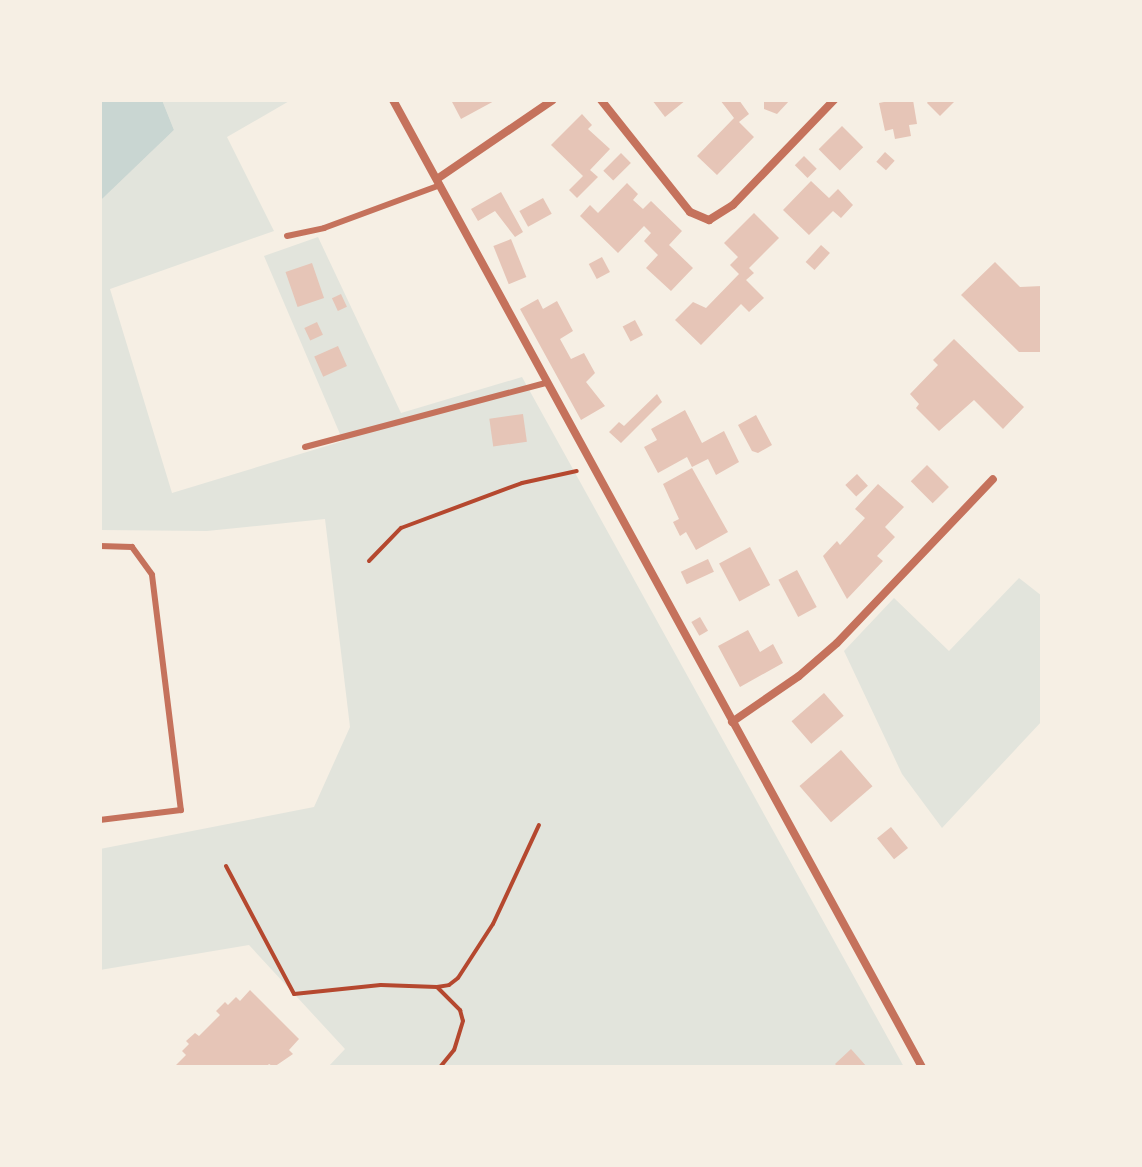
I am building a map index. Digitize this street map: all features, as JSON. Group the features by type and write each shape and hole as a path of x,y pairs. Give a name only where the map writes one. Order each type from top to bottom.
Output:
{"street":[{"path":"393,100 545,383 922,1067"},
{"path":"438,182 553,100"},
{"path":"601,100 690,212 709,220 733,205 834,100"},
{"path":"732,722 799,676 837,643 993,479"}],"lane":[{"path":"287,236 324,228 438,182"},
{"path":"305,447 545,383"},
{"path":"100,546 132,547 152,575 181,810 100,820"}],"path":[{"path":"369,561 401,528 522,483 579,470"},
{"path":"226,866 294,994 381,985 437,987 449,985 458,978 493,924 539,825"},
{"path":"437,987 460,1010 463,1021 454,1050 440,1067"}],"shaded area":[{"path":"100,100 162,100 174,130 100,201"},
{"path":"162,100 291,100 227,137 274,231 110,289 172,493 343,441 264,256 318,237 401,413 522,377 904,1067 328,1067 345,1049 249,945 100,970 100,849 314,807 350,727 325,519 207,531 100,530 100,201 174,130"},
{"path":"1019,578 1042,596 1042,721 942,828 902,774 844,651 894,598 949,651"}],"building":[{"path":"451,100 496,100 461,119"},
{"path":"652,100 686,100 665,117"},
{"path":"720,100 739,100 749,114 739,122 754,137 717,175 697,156 734,118"},
{"path":"764,100 790,100 777,114 764,109"},
{"path":"913,100 917,124 909,125 911,136 895,139 893,129 885,131 879,103"},
{"path":"929,100 956,100 940,116 927,103"},
{"path":"582,114 592,125 588,129 610,149 590,170 598,177 577,198 569,190 583,176 551,145"},
{"path":"842,126 863,147 840,171 819,149"},
{"path":"885,152 895,161 886,170 876,162"},
{"path":"621,153 631,163 613,181 603,171"},
{"path":"804,156 817,169 808,178 795,165"},
{"path":"811,181 829,198 838,189 853,205 841,218 833,211 809,235 783,210"},
{"path":"627,183 638,194 633,200 643,209 651,201 682,231 669,245 693,268 671,291 646,268 658,255 644,241 651,233 644,226 618,253 580,216 590,205 598,213"},
{"path":"501,192 523,232 515,237 495,211 478,221 471,209"},
{"path":"543,198 552,214 528,227 519,211"},
{"path":"754,213 779,238 749,268 754,273 746,280 764,298 749,312 741,304 701,345 675,320 693,302 706,308 739,274 730,265 738,257 724,243"},
{"path":"511,239 526,277 509,284 493,246"},
{"path":"821,245 830,253 815,270 806,262"},
{"path":"602,257 610,272 597,279 589,264"},
{"path":"995,262 1020,287 1042,286 1042,352 1019,352 961,295"},
{"path":"312,263 324,298 298,307 286,272"},
{"path":"341,294 347,307 338,311 332,298"},
{"path":"538,299 543,309 557,301 573,331 560,339 571,359 584,353 595,373 586,382 605,406 581,420 520,309"},
{"path":"635,320 643,335 631,342 623,327"},
{"path":"317,322 323,335 310,341 304,328"},
{"path":"954,339 1024,407 1003,429 974,400 939,431 916,408 919,404 910,394 938,365 933,360"},
{"path":"338,346 347,366 323,377 314,357"},
{"path":"657,394 662,402 621,443 609,432 619,422 624,426"},
{"path":"685,410 702,443 724,431 739,462 716,475 708,459 692,467 687,457 658,473 644,447 657,440 651,429"},
{"path":"523,414 527,442 493,446 489,419"},
{"path":"756,415 772,445 758,453 752,451 738,425"},
{"path":"927,465 949,487 933,503 911,481"},
{"path":"692,468 728,532 696,550 686,532 680,536 673,522 679,519 663,484"},
{"path":"857,474 868,486 856,497 845,485"},
{"path":"878,484 904,507 885,527 895,537 877,556 883,561 847,599 823,556 837,541 840,545 865,518 855,509"},
{"path":"750,547 770,585 739,601 719,563"},
{"path":"708,559 714,572 687,584 681,572"},
{"path":"797,570 817,607 798,617 778,580"},
{"path":"700,617 708,631 699,636 691,622"},
{"path":"748,630 760,652 773,644 783,663 740,687 718,646"},
{"path":"824,693 844,716 811,744 792,721"},
{"path":"841,750 872,786 831,822 799,786"},
{"path":"891,827 908,848 894,859 877,838"},
{"path":"250,990 299,1039 289,1050 293,1054 274,1067 269,1064 266,1067 174,1067 186,1055 182,1051 189,1044 186,1041 195,1033 199,1036 220,1015 216,1011 225,1002 228,1005 236,997 240,1001"},
{"path":"851,1049 867,1067 838,1067 835,1064"}]}
